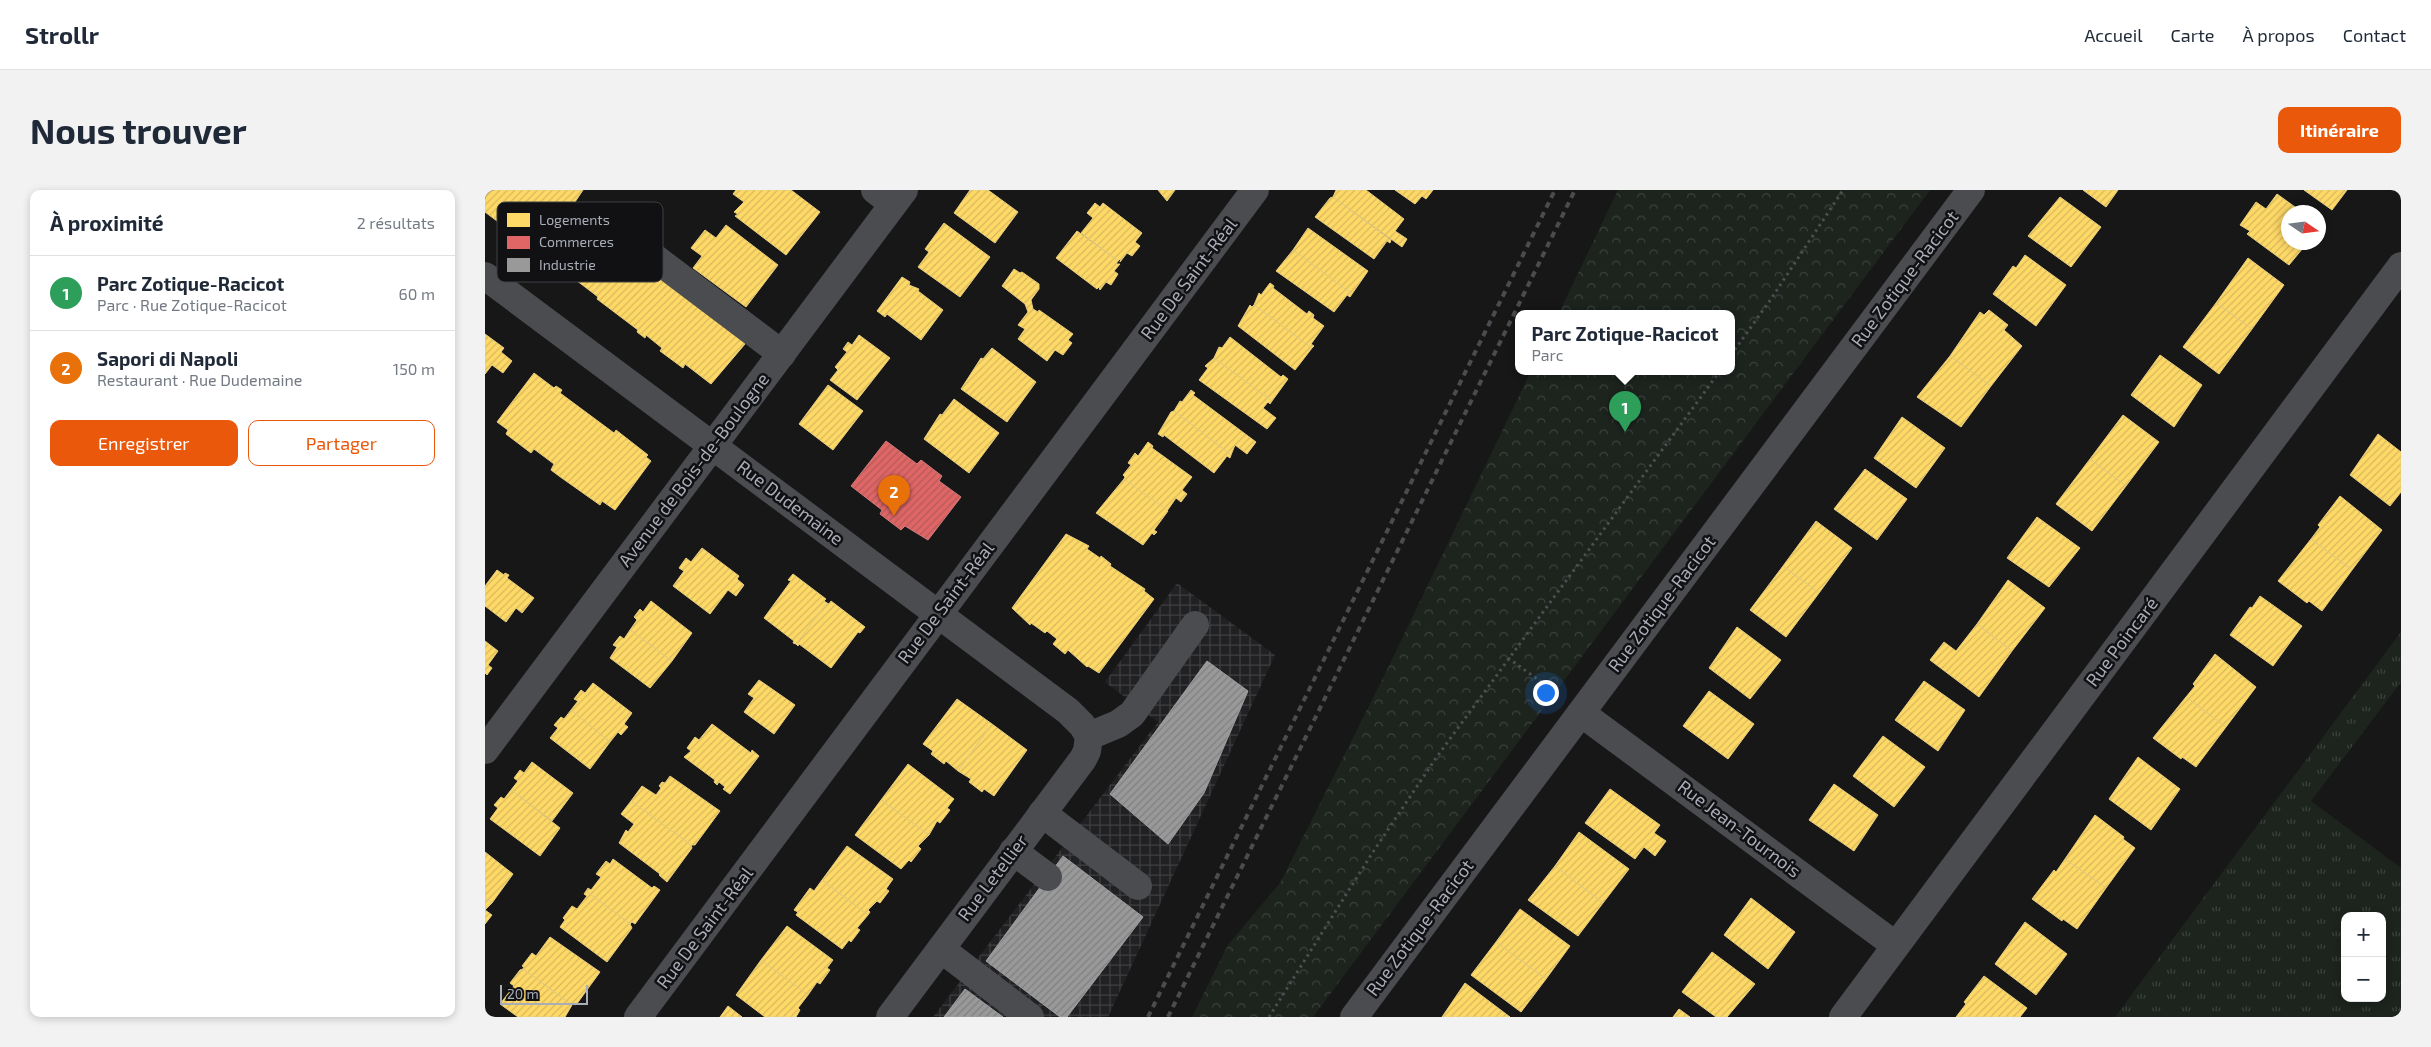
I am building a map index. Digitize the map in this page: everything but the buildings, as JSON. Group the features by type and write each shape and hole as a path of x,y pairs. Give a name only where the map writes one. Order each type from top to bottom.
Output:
{"street":[{"name":"Rue De Saint-Réal","path":"639,1017 1255,190"},
{"name":"Rue Zotique-Racicot","path":"1354,1017 1971,190"},
{"name":"Avenue de Bois-de-Boulogne","path":"485,750 782,354 891,195"},
{"path":"663,264 782,354"},
{"name":"Rue Poincaré","path":"1843,1017 2401,266"},
{"name":"Rue Dudemaine","path":"485,276 1072,715 1089,736"},
{"path":"1089,736 1118,724 1132,714 1195,626"},
{"name":"Rue Jean-Tournois","path":"1581,713 1895,946"},
{"name":"Rue Letellier","path":"890,1017 1083,759 1087,751 1089,736"},
{"path":"1042,813 1137,886"},
{"path":"1013,851 1048,877"},
{"path":"941,949 1031,1017"}],"path":[{"path":"1735,349 1771,300 1843,190"},
{"path":"1269,1017 1403,807 1508,658 1717,375"},
{"path":"1508,658 1558,694"}],"shaded area":[{"path":"1177,583 1275,655 1108,1017 933,1017 1158,722 1105,682"}],"green space":[{"path":"1618,190 1930,190 1313,1017 1192,1017 1228,945 1280,883 1385,674 1529,375 1735,375 1735,310 1560,310"},
{"path":"2401,632 2401,682 2311,801 2401,868 2401,1017 2115,1017"}],"railway":[{"path":"1148,1017 1555,190"},
{"path":"1516,310 1575,190"},
{"path":"1168,1017 1515,312"}],"place":[{"name":"Parc Zotique-Racicot","path":"1625,432"},
{"name":"Sapori di Napoli","path":"894,516"}]}
